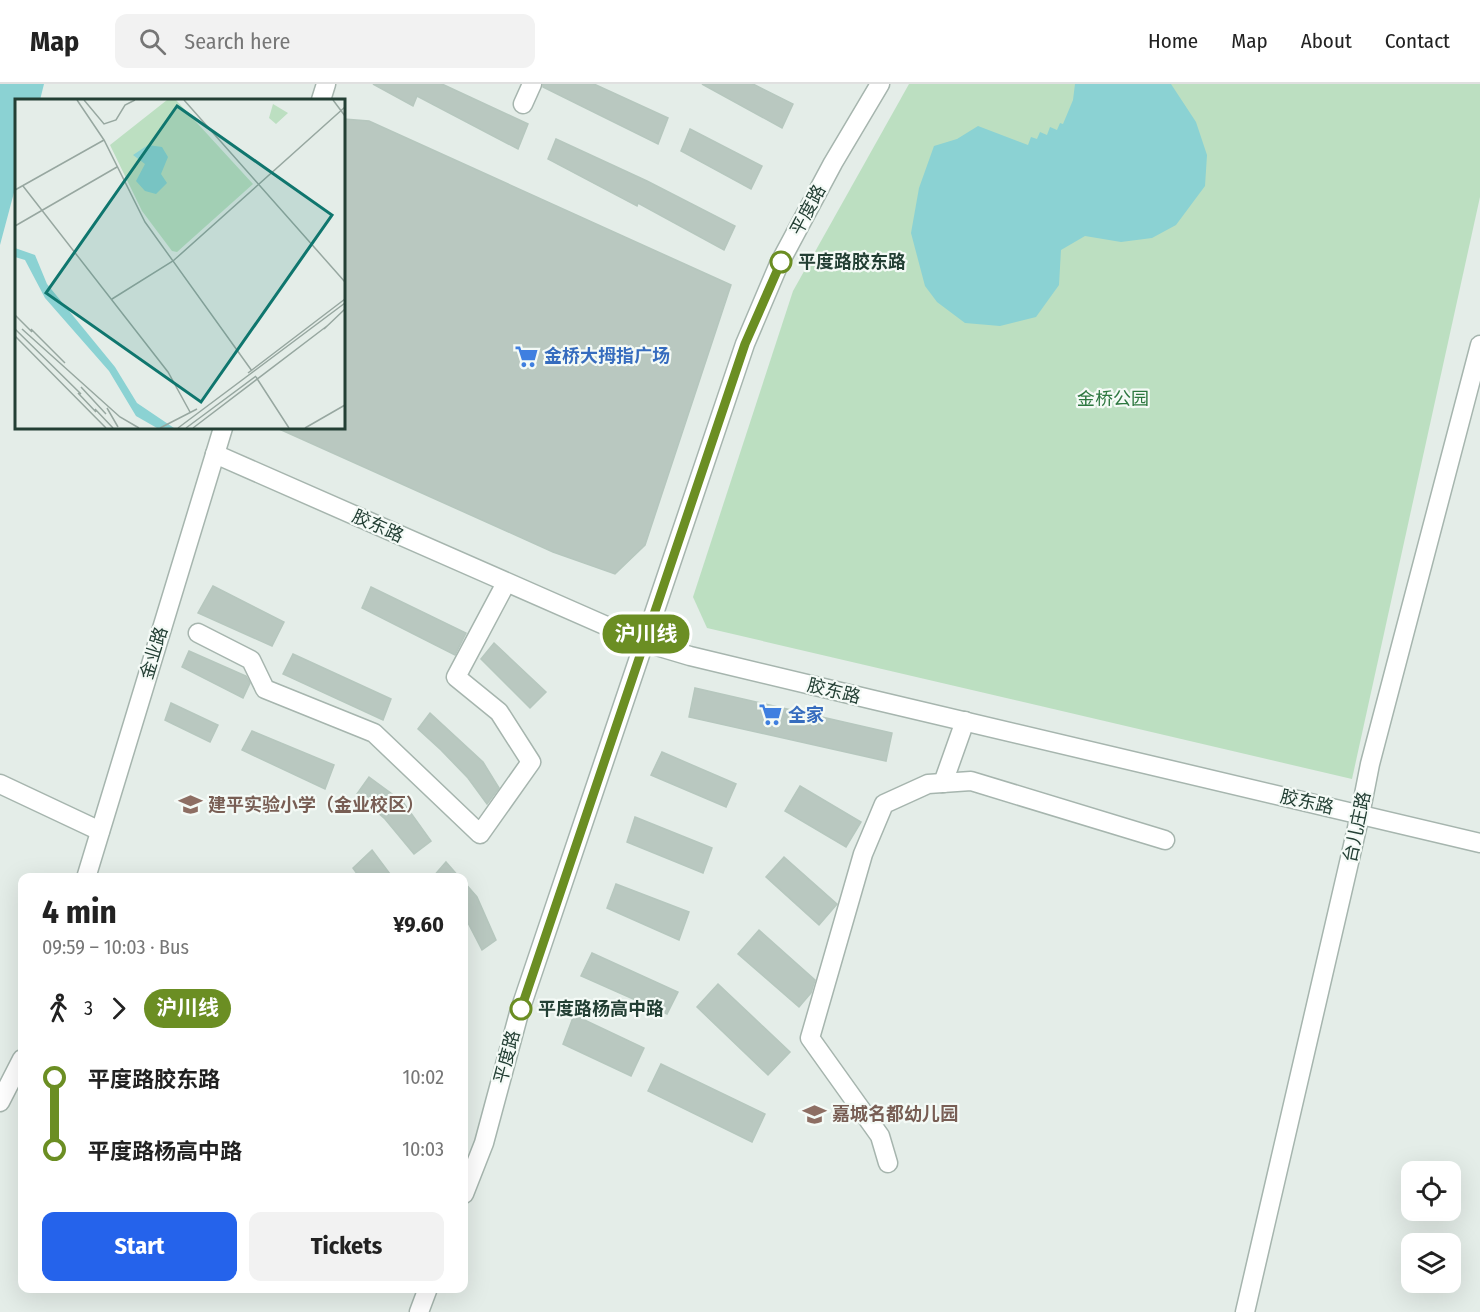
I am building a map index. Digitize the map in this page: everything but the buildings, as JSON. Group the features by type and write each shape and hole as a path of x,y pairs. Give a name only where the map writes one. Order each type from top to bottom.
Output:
{"street":[{"path":"321,99 326,84"},
{"path":"523,104 532,84"},
{"name":"平度路","path":"468,1184 484,1143 519,1013 745,344 779,264 833,163 880,84"},
{"name":"台儿庄路","path":"1245,1312 1370,764 1480,345"},
{"name":"金业路","path":"87,873 223,429"},
{"name":"胶东路","path":"215,454 643,642 713,661 1480,843"},
{"path":"198,633 251,660 265,688 374,733 480,834 531,762 499,712 456,677 506,583"},
{"path":"943,783 965,721"},
{"path":"888,1163 880,1136 810,1038 863,854 884,804 928,784 971,781 1165,840"},
{"path":"0,784 100,831"},
{"path":"0,1102 18,1067"},
{"path":"419,1312 426,1293"}],"green space":[{"name":"金桥公园","path":"909,84 1480,84 1480,197 1352,779 707,628 693,597 793,291"}],"water":[{"path":"0,84 44,84 40,99 15,99 15,189 0,245"},
{"path":"1075,84 1171,84 1196,122 1207,155 1205,186 1176,225 1152,238 1121,242 1085,236 1061,250 1059,285 1036,317 1000,326 965,323 937,302 925,286 911,233 919,188 934,146 957,139 978,126 1028,145 1031,137 1037,139 1040,132 1047,135 1050,127 1057,130 1060,123 1063,124 1073,100"}],"bus line":[{"name":"沪川线","path":"521,1009 745,344 781,262"}],"place":[{"name":"平度路胶东路","path":"781,262"},
{"name":"金桥大拇指广场","path":"526,356"},
{"name":"全家","path":"770,715"},
{"name":"建平实验小学（金业校区）","path":"190,805"},
{"name":"平度路杨高中路","path":"521,1009"},
{"name":"嘉城名都幼儿园","path":"814,1114"}]}
